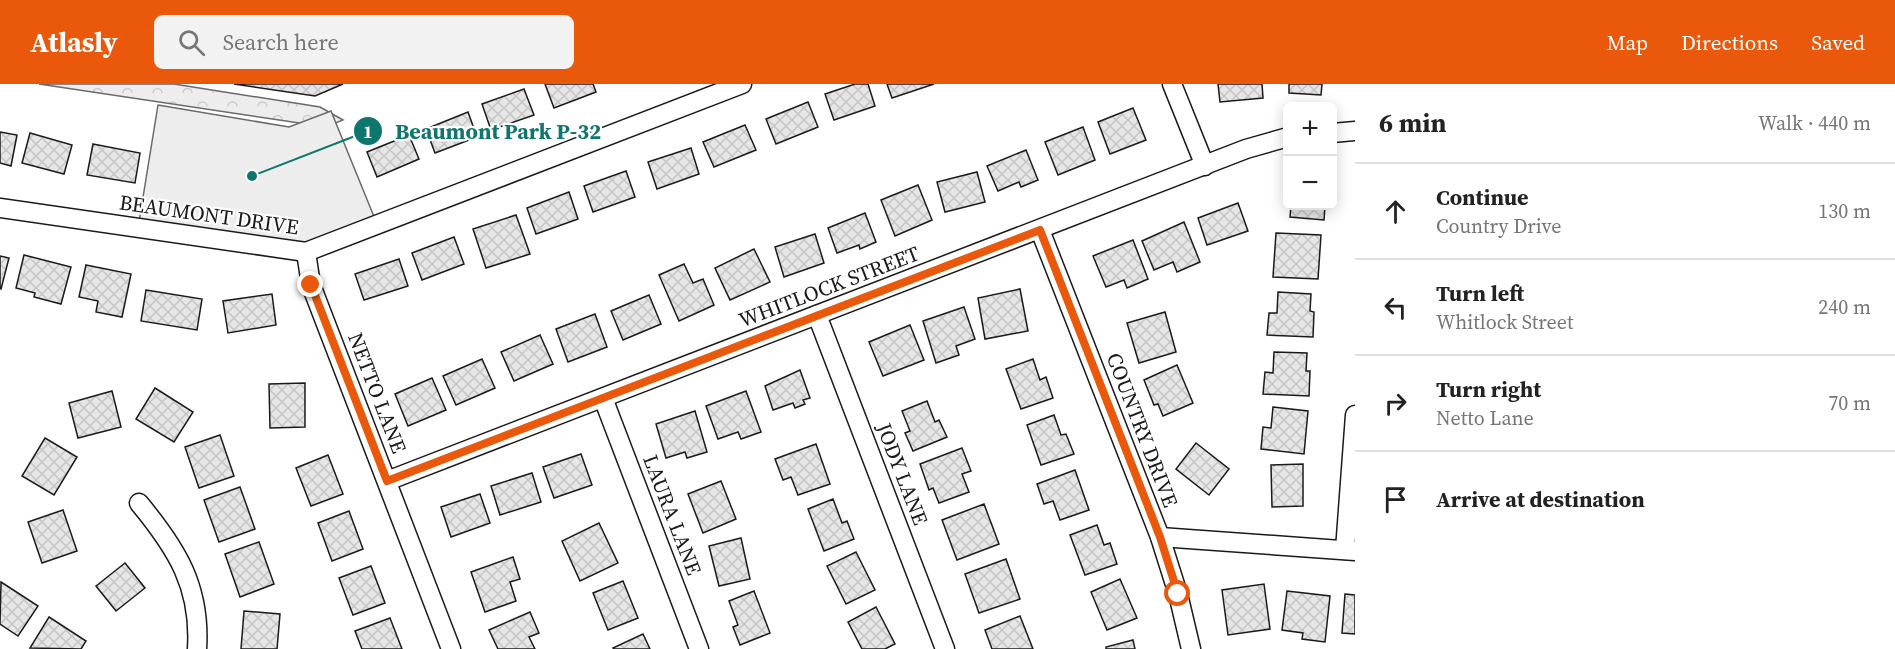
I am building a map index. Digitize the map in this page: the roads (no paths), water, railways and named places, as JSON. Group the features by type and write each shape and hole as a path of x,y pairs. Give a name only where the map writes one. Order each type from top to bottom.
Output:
{"street":[{"name":"BEAUMONT DRIVE","path":"0,208 306,252 742,84"},
{"path":"1172,84 1204,166"},
{"path":"1337,133 1355,131"},
{"name":"WHITLOCK STREET","path":"387,481 1246,149 1283,139"},
{"name":"COUNTRY DRIVE","path":"1040,230 1160,537 1178,594 1191,649"},
{"name":"NETTO LANE","path":"306,252 311,285 451,649"},
{"name":"JODY LANE","path":"817,315 945,649"},
{"name":"LAURA LANE","path":"603,398 699,649"},
{"path":"1160,537 1350,551 1355,415"},
{"path":"139,503 168,539 186,572 193,592 198,631 197,649"}],"place":[{"name":"Beaumont Park P-32","path":"252,176"}]}
